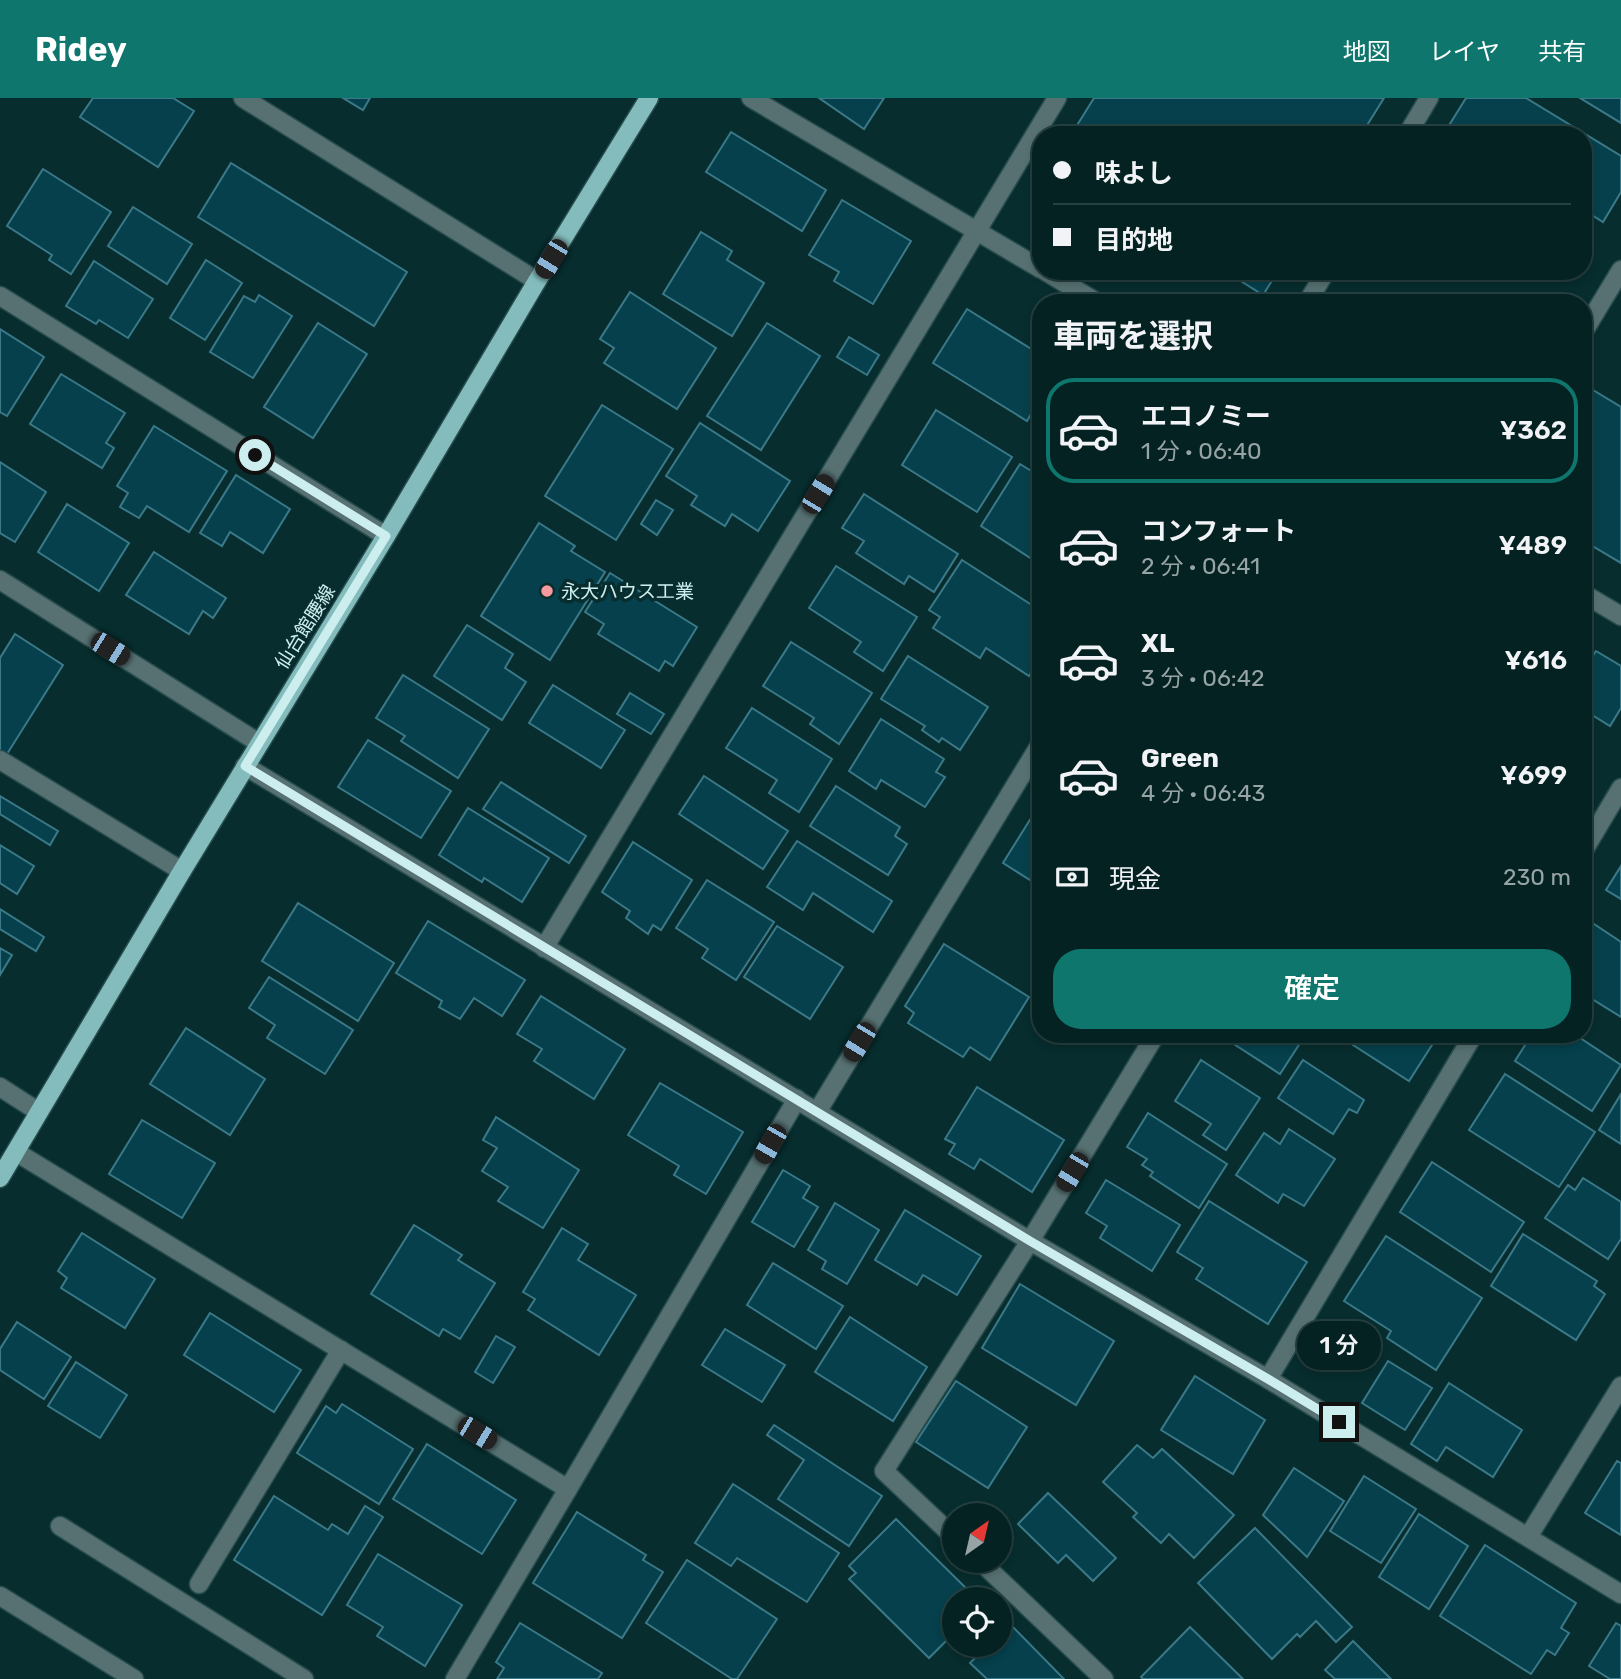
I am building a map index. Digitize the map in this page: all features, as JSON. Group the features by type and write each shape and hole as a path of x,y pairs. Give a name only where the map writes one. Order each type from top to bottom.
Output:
{"main road":[{"name":"仙台館腰線","path":"0,1178 245,766 649,98"}],"street":[{"path":"243,98 537,281"},
{"path":"751,98 1032,264"},
{"path":"1040,126 1057,98"},
{"path":"1412,126 1429,98"},
{"path":"544,948 1032,140"},
{"path":"1592,318 1621,270"},
{"path":"1060,280 1083,294"},
{"path":"0,296 386,536"},
{"path":"0,580 259,743"},
{"path":"1592,599 1621,616"},
{"path":"817,1112 1032,758"},
{"path":"0,760 182,871"},
{"path":"245,766 1030,1241 1268,1379 1621,1594"},
{"path":"1592,837 1621,788"},
{"path":"942,1525 884,1471 1030,1241 1151,1043"},
{"path":"1268,1379 1469,1043"},
{"path":"0,1087 39,1112"},
{"path":"455,1679 797,1098"},
{"path":"16,1152 568,1489"},
{"path":"199,1584 341,1350"},
{"path":"1528,1537 1621,1386"},
{"path":"60,1526 304,1679"},
{"path":"992,1573 1104,1679"},
{"path":"0,1595 134,1679"}],"building":[{"path":"93,98 173,98 194,111 158,167 80,117"},
{"path":"343,98 370,98 363,110"},
{"path":"819,98 884,98 864,129"},
{"path":"1094,98 1384,98 1367,126 1077,126"},
{"path":"1466,98 1526,98 1572,126 1449,126"},
{"path":"1580,98 1621,98 1621,123"},
{"path":"731,132 826,190 802,231 706,172"},
{"path":"1592,138 1621,156 1621,192 1603,222 1592,215"},
{"path":"231,163 407,272 374,326 198,217"},
{"path":"43,169 111,212 71,274 49,260 52,255 7,226"},
{"path":"842,200 911,241 873,304 834,281 839,272 809,255"},
{"path":"133,207 192,244 167,284 108,246"},
{"path":"701,232 732,251 727,260 764,283 732,336 663,294"},
{"path":"206,260 242,283 205,340 170,318"},
{"path":"94,261 153,299 128,338 99,320 96,324 66,306"},
{"path":"1239,280 1272,280 1261,294"},
{"path":"630,292 716,348 677,409 604,363 614,348 600,339"},
{"path":"259,295 292,316 253,378 210,352 244,296 255,302"},
{"path":"967,309 1032,349 1032,412 1027,421 933,363"},
{"path":"318,323 367,354 313,438 264,407"},
{"path":"767,323 820,356 761,450 707,416"},
{"path":"0,329 44,357 7,416 0,412"},
{"path":"849,337 879,355 867,375 837,357"},
{"path":"61,374 125,413 106,443 114,448 102,468 30,424"},
{"path":"1592,392 1621,407 1621,563 1592,546"},
{"path":"602,405 673,449 616,540 545,496"},
{"path":"936,410 1012,457 977,512 902,465"},
{"path":"700,423 790,481 758,531 732,514 725,526 691,505 697,496 666,476"},
{"path":"154,426 227,471 189,532 147,506 139,518 120,507 128,493 117,486"},
{"path":"0,462 46,492 15,542 0,533"},
{"path":"1020,464 1032,471 1032,559 981,526"},
{"path":"236,475 290,509 263,553 230,532 222,546 200,533"},
{"path":"864,494 958,554 934,592 909,576 904,584 856,553 864,541 842,528"},
{"path":"656,500 673,510 657,535 641,524"},
{"path":"67,504 129,543 99,591 38,552"},
{"path":"539,523 575,546 571,551 605,572 550,660 481,616"},
{"path":"154,552 226,598 213,618 203,611 189,634 126,595"},
{"path":"962,560 1032,605 1032,671 1029,676 986,648 980,658 933,628 940,617 929,610"},
{"path":"836,566 917,617 883,671 854,652 861,642 809,608"},
{"path":"610,573 697,627 673,666 665,661 659,671 598,634 604,624 585,612"},
{"path":"467,625 513,654 505,668 526,682 502,720 434,676"},
{"path":"15,634 63,665 7,754 0,750 0,658"},
{"path":"791,642 872,693 839,744 810,724 814,718 763,686"},
{"path":"1596,651 1621,666 1621,708 1610,726 1592,715 1592,657"},
{"path":"908,656 988,707 960,750 942,738 939,742 922,730 925,726 881,699"},
{"path":"403,675 489,729 458,778 401,741 405,736 376,718"},
{"path":"553,685 625,730 601,768 529,723"},
{"path":"630,693 664,714 651,734 617,714"},
{"path":"752,708 832,759 799,812 769,793 777,780 726,748"},
{"path":"881,719 944,759 936,772 945,777 925,807 881,780 876,789 849,771"},
{"path":"368,740 451,791 421,838 338,787"},
{"path":"704,776 788,831 763,869 679,814"},
{"path":"501,782 586,836 569,863 483,809"},
{"path":"836,786 900,827 895,836 907,844 888,875 810,826"},
{"path":"0,796 58,831 50,845 0,814"},
{"path":"468,808 549,858 522,902 484,878 482,882 439,855"},
{"path":"1032,816 1032,881 1003,863"},
{"path":"797,841 892,901 873,932 813,893 803,910 767,887"},
{"path":"633,842 692,880 661,930 653,925 648,934 626,918 630,911 602,892"},
{"path":"0,845 34,866 17,894 0,883"},
{"path":"1621,866 1621,899 1606,890"},
{"path":"707,880 774,922 736,980 702,958 708,949 676,928"},
{"path":"298,903 394,963 358,1021 262,961"},
{"path":"0,909 44,937 36,951 0,929"},
{"path":"428,921 525,980 502,1016 474,998 460,1019 439,1007 442,1001 396,973"},
{"path":"1592,923 1621,942 1621,1017 1592,999"},
{"path":"777,926 843,967 810,1019 744,977"},
{"path":"944,944 1029,997 990,1060 970,1047 963,1057 908,1023 914,1013 905,1006"},
{"path":"0,948 12,955 0,975"},
{"path":"269,977 353,1030 325,1074 267,1038 275,1025 249,1008"},
{"path":"541,996 625,1049 594,1099 534,1061 542,1049 517,1034"},
{"path":"186,1028 265,1079 230,1135 150,1084"},
{"path":"1232,1043 1300,1043 1280,1074"},
{"path":"1350,1043 1433,1043 1409,1081"},
{"path":"1526,1043 1588,1043 1621,1065 1592,1111 1515,1061"},
{"path":"1201,1060 1260,1098 1226,1150 1203,1135 1211,1124 1175,1101"},
{"path":"1303,1060 1364,1100 1357,1113 1349,1109 1333,1134 1278,1098"},
{"path":"1505,1074 1595,1132 1559,1187 1469,1130"},
{"path":"660,1083 743,1132 706,1194 674,1175 679,1166 628,1135"},
{"path":"977,1087 1064,1140 1032,1192 980,1159 974,1169 949,1154 955,1144 945,1139"},
{"path":"1621,1094 1621,1144 1599,1130"},
{"path":"1148,1113 1227,1164 1199,1208 1150,1176 1153,1172 1142,1165 1147,1159 1127,1147"},
{"path":"496,1117 579,1170 543,1228 498,1201 508,1187 482,1171 497,1148 483,1140"},
{"path":"142,1120 215,1163 182,1218 109,1174"},
{"path":"1289,1129 1335,1159 1304,1206 1283,1194 1278,1203 1236,1175 1264,1133 1280,1144"},
{"path":"1432,1162 1524,1222 1491,1272 1400,1212"},
{"path":"783,1170 810,1186 803,1198 818,1207 794,1247 752,1222"},
{"path":"1583,1178 1621,1202 1621,1239 1608,1259 1545,1218 1568,1185 1575,1190"},
{"path":"1106,1180 1180,1225 1152,1271 1100,1238 1107,1226 1086,1213"},
{"path":"1209,1201 1307,1262 1268,1324 1196,1279 1203,1268 1177,1252"},
{"path":"835,1203 879,1230 847,1284 822,1269 826,1261 808,1250"},
{"path":"905,1210 981,1256 957,1295 923,1275 917,1285 875,1260"},
{"path":"414,1225 462,1255 458,1260 495,1283 460,1339 443,1329 439,1336 371,1294"},
{"path":"562,1228 588,1244 578,1260 636,1295 599,1355 528,1310 535,1299 523,1292"},
{"path":"82,1233 155,1279 125,1328 61,1288 67,1278 58,1271"},
{"path":"1523,1234 1597,1281 1594,1286 1605,1294 1576,1340 1491,1286"},
{"path":"1386,1236 1482,1298 1436,1370 1387,1338 1391,1331 1344,1301"},
{"path":"773,1263 843,1306 816,1349 747,1305"},
{"path":"1020,1284 1114,1341 1076,1405 982,1348"},
{"path":"210,1313 301,1370 274,1412 184,1355"},
{"path":"850,1317 927,1367 893,1421 815,1372"},
{"path":"17,1322 71,1357 44,1399 0,1370 0,1349"},
{"path":"725,1329 785,1365 762,1402 702,1365"},
{"path":"496,1336 515,1347 493,1383 475,1372"},
{"path":"1388,1361 1432,1388 1405,1430 1362,1403"},
{"path":"76,1362 127,1395 100,1438 48,1406"},
{"path":"1195,1376 1265,1420 1233,1474 1161,1430"},
{"path":"956,1381 1027,1427 988,1488 916,1442"},
{"path":"1449,1383 1522,1430 1493,1477 1446,1447 1437,1461 1411,1444"},
{"path":"342,1404 413,1449 379,1504 297,1453 326,1406 336,1413"},
{"path":"774,1425 882,1496 849,1546 778,1499 804,1460 767,1435"},
{"path":"427,1444 516,1500 482,1554 393,1499"},
{"path":"1137,1445 1153,1458 1162,1449 1234,1515 1194,1558 1169,1534 1161,1543 1133,1517 1137,1513 1103,1482"},
{"path":"1617,1461 1621,1463 1621,1535 1585,1513"},
{"path":"1294,1468 1344,1501 1307,1557 1263,1515"},
{"path":"1364,1476 1416,1509 1381,1563 1330,1531"},
{"path":"733,1484 839,1553 807,1602 737,1558 731,1566 695,1543"},
{"path":"1048,1493 1116,1558 1093,1581 1066,1555 1058,1563 1018,1524"},
{"path":"274,1496 328,1530 332,1524 348,1534 365,1506 383,1517 322,1615 234,1560"},
{"path":"577,1512 646,1555 643,1560 663,1572 622,1638 533,1583"},
{"path":"1419,1514 1468,1546 1429,1609 1379,1577"},
{"path":"896,1519 942,1564 942,1573 951,1573 965,1587 942,1587 942,1645 929,1658 849,1579 856,1573 849,1566"},
{"path":"1255,1528 1352,1627 1336,1642 1316,1621 1300,1637 1297,1634 1272,1659 1198,1583"},
{"path":"1485,1545 1576,1603 1561,1628 1569,1633 1555,1655 1547,1650 1531,1674 1440,1616"},
{"path":"378,1554 462,1605 425,1666 377,1636 383,1627 347,1605"},
{"path":"687,1560 777,1619 737,1679 732,1679 646,1623"},
{"path":"520,1623 602,1673 598,1679 497,1679 504,1668 496,1662"},
{"path":"1616,1623 1621,1626 1621,1679 1610,1679 1589,1666"},
{"path":"1012,1626 1064,1679 987,1679 970,1663 976,1657 1012,1657"},
{"path":"1190,1627 1243,1679 1143,1679 1141,1677"},
{"path":"1353,1641 1391,1679 1335,1679 1325,1670"}],"place":[{"name":"永大ハウス工業","path":"547,591"}],"route":[{"path":"255,455 386,536 245,766 1030,1241 1339,1422"}]}
